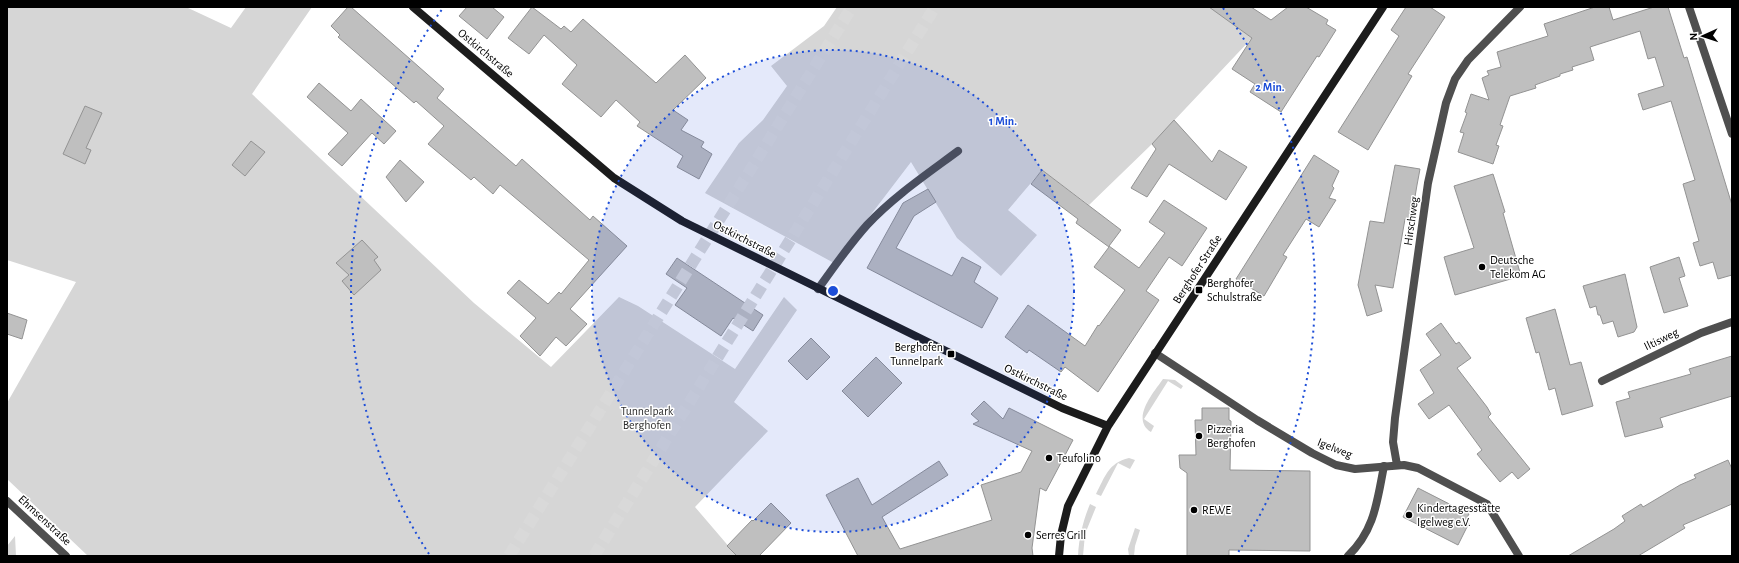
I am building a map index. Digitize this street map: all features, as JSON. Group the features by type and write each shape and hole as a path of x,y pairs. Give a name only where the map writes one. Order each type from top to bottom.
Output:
{"street":[{"name":"Ostkirchstraße","path":"414,7 614,178 682,221 1062,408 1108,426"},
{"name":"Berghofer Straße","path":"1059,556 1061,535 1068,506 1108,426 1155,353 1199,290 1383,7"},
{"name":"Hirschweg","path":"1397,465 1393,442 1395,418 1428,183 1446,103 1456,79 1468,60 1520,7"},
{"path":"1689,7 1732,134"},
{"path":"818,288 868,224 892,202 958,151"},
{"name":"Iltisweg","path":"1602,381 1701,333 1732,322"},
{"name":"Igelweg","path":"1155,353 1312,453 1336,465 1355,469 1397,465 1418,468 1487,504 1519,556"},
{"path":"1348,556 1359,545 1367,532 1375,508 1384,466"},
{"name":"Ehmsenstraße","path":"7,501 66,556"}],"green space":[{"name":"Tunnelpark Berghofen","path":"7,7 186,7 231,28 246,7 312,7 252,94 474,303 551,367 619,297 638,306 735,369 784,297 797,310 734,402 768,431 695,507 737,556 88,556 7,479 7,403 76,282 7,260"},
{"path":"837,7 1218,7 1215,11 1252,38 1152,144 1089,205 1042,170 1008,210 1037,235 1001,276 957,238 911,162 834,263 705,193 739,143 763,120 787,86 771,66 824,26"},
{"path":"1163,379 1175,380 1183,386 1181,389 1168,381 1144,419 1154,426 1151,432 1145,427 1143,413 1150,398"},
{"path":"1129,458 1135,460 1130,469 1118,463 1101,496 1096,494 1105,476 1112,467 1116,463"},
{"path":"1090,504 1096,507 1085,534 1083,556 1078,556 1082,529"},
{"path":"1135,528 1140,530 1135,546 1134,556 1129,556 1128,549"},
{"path":"15,536 16,556 7,556 7,546"}],"building":[{"path":"348,7 351,7 444,89 437,98 516,166 522,159 590,220 593,216 627,246 570,309 587,324 566,346 556,337 540,356 520,336 536,318 507,293 519,280 548,304 559,292 561,294 589,260 500,185 493,194 474,177 471,180 428,144 444,126 416,101 414,103 338,37 340,35 331,26"},
{"path":"467,7 492,7 504,17 487,39 459,16"},
{"path":"532,7 561,29 564,26 571,32 583,19 656,83 685,55 706,78 673,110 688,120 681,130 704,142 701,147 712,154 699,179 677,167 683,156 637,126 640,122 616,100 601,117 562,84 577,65 544,35 529,54 508,38"},
{"path":"1209,7 1251,7 1271,20 1288,7 1306,7 1328,20 1326,24 1336,30 1319,57 1317,56 1281,112 1250,92 1255,84 1232,69 1252,38"},
{"path":"1406,7 1430,7 1445,17 1408,74 1412,76 1368,150 1338,132 1399,36 1391,30"},
{"path":"1595,7 1609,7 1613,20 1654,7 1668,7 1684,58 1687,57 1732,205 1732,275 1718,279 1713,262 1700,266 1693,243 1699,241 1683,184 1695,180 1671,101 1643,110 1638,94 1664,86 1655,57 1648,59 1640,31 1590,47 1594,60 1572,67 1573,70 1535,85 1536,88 1510,96 1500,125 1503,126 1496,145 1499,146 1493,164 1458,152 1464,133 1460,132 1467,113 1465,112 1471,94 1489,100 1482,78 1489,75 1487,71 1501,67 1497,52 1548,36 1544,24"},
{"path":"319,83 351,111 361,99 396,131 384,144 372,133 342,166 328,154 348,133 307,97"},
{"path":"85,106 102,113 86,148 91,150 85,164 63,154"},
{"path":"1174,120 1212,162 1219,150 1247,167 1226,200 1169,164 1147,197 1131,188 1156,149 1152,144"},
{"path":"251,141 265,152 245,176 232,165"},
{"path":"1314,155 1339,171 1332,186 1334,188 1329,198 1336,200 1319,227 1306,219 1283,255 1287,257 1264,296 1236,279"},
{"path":"400,160 424,182 406,202 386,177"},
{"path":"1395,165 1420,169 1411,220 1405,219 1393,288 1375,285 1382,311 1367,316 1358,285 1370,221 1384,223"},
{"path":"1042,170 1121,230 1109,246 1139,268 1165,233 1149,222 1164,200 1207,228 1182,266 1169,257 1146,291 1159,300 1098,392 1065,367 1061,372 1029,350 1027,353 1005,337 1028,305 1085,346 1098,325 1099,326 1125,290 1094,267 1109,247 1076,223 1078,219 1031,184"},
{"path":"1493,174 1505,212 1503,213 1521,276 1455,295 1444,257 1474,248 1454,186"},
{"path":"928,189 936,202 914,216 896,248 952,276 962,257 981,267 974,282 998,298 982,328 867,268 903,203"},
{"path":"362,240 378,257 374,260 381,270 354,295 342,281 349,275 336,263"},
{"path":"1679,257 1685,276 1679,278 1688,306 1664,313 1650,267"},
{"path":"677,258 763,315 753,331 733,318 721,336 675,305 687,288 666,274"},
{"path":"1625,274 1637,327 1634,332 1618,337 1613,321 1603,324 1600,315 1598,315 1596,306 1590,308 1583,286"},
{"path":"1555,309 1570,365 1581,362 1593,406 1562,415 1555,388 1549,390 1539,352 1536,353 1526,318"},
{"path":"7,313 27,320 22,339 7,334"},
{"path":"1441,323 1456,344 1459,342 1471,358 1457,368 1487,407 1491,414 1488,417 1530,469 1518,479 1512,472 1500,482 1477,454 1482,450 1449,405 1429,419 1418,404 1434,393 1420,370 1441,355 1426,334"},
{"path":"811,338 830,357 807,380 788,361"},
{"path":"1732,356 1732,396 1660,418 1663,427 1625,437 1616,402 1630,398 1628,392 1691,374 1689,369"},
{"path":"876,357 902,383 868,417 842,391"},
{"path":"984,401 1003,419 1009,408 1073,440 1046,491 1040,488 1032,548 1033,556 858,556 826,495 858,478 872,505 939,461 948,475 882,517 900,549 992,520 981,485 1021,472 1032,451 973,424 979,421 971,414"},
{"path":"1202,408 1229,408 1229,420 1231,421 1230,470 1310,471 1310,551 1229,550 1229,556 1187,556 1187,473 1180,468 1179,455 1196,455 1195,420 1202,420"},
{"path":"1728,460 1732,469 1732,504 1683,525 1685,528 1638,556 1568,556 1614,529 1625,521 1622,516 1641,504 1643,507 1680,485 1696,478 1694,475"},
{"path":"1418,488 1469,514 1465,521 1469,523 1458,545 1403,517"},
{"path":"771,503 791,523 759,556 737,556 727,546"}],"tunnel":[{"path":"509,556 852,7"},
{"path":"594,556 935,7"}],"place":[{"name":"Deutsche Telekom AG","path":"1482,267"},
{"name":"Berghofer Schulstraße","path":"1199,290"},
{"name":"Berghofen Tunnelpark","path":"951,354"},
{"name":"Pizzeria Berghofen","path":"1199,436"},
{"name":"Teufolino","path":"1049,458"},
{"name":"REWE","path":"1194,510"},
{"name":"Kindertagesstätte Igelweg e.V.","path":"1409,515"},
{"name":"Serres Grill","path":"1028,535"}]}
